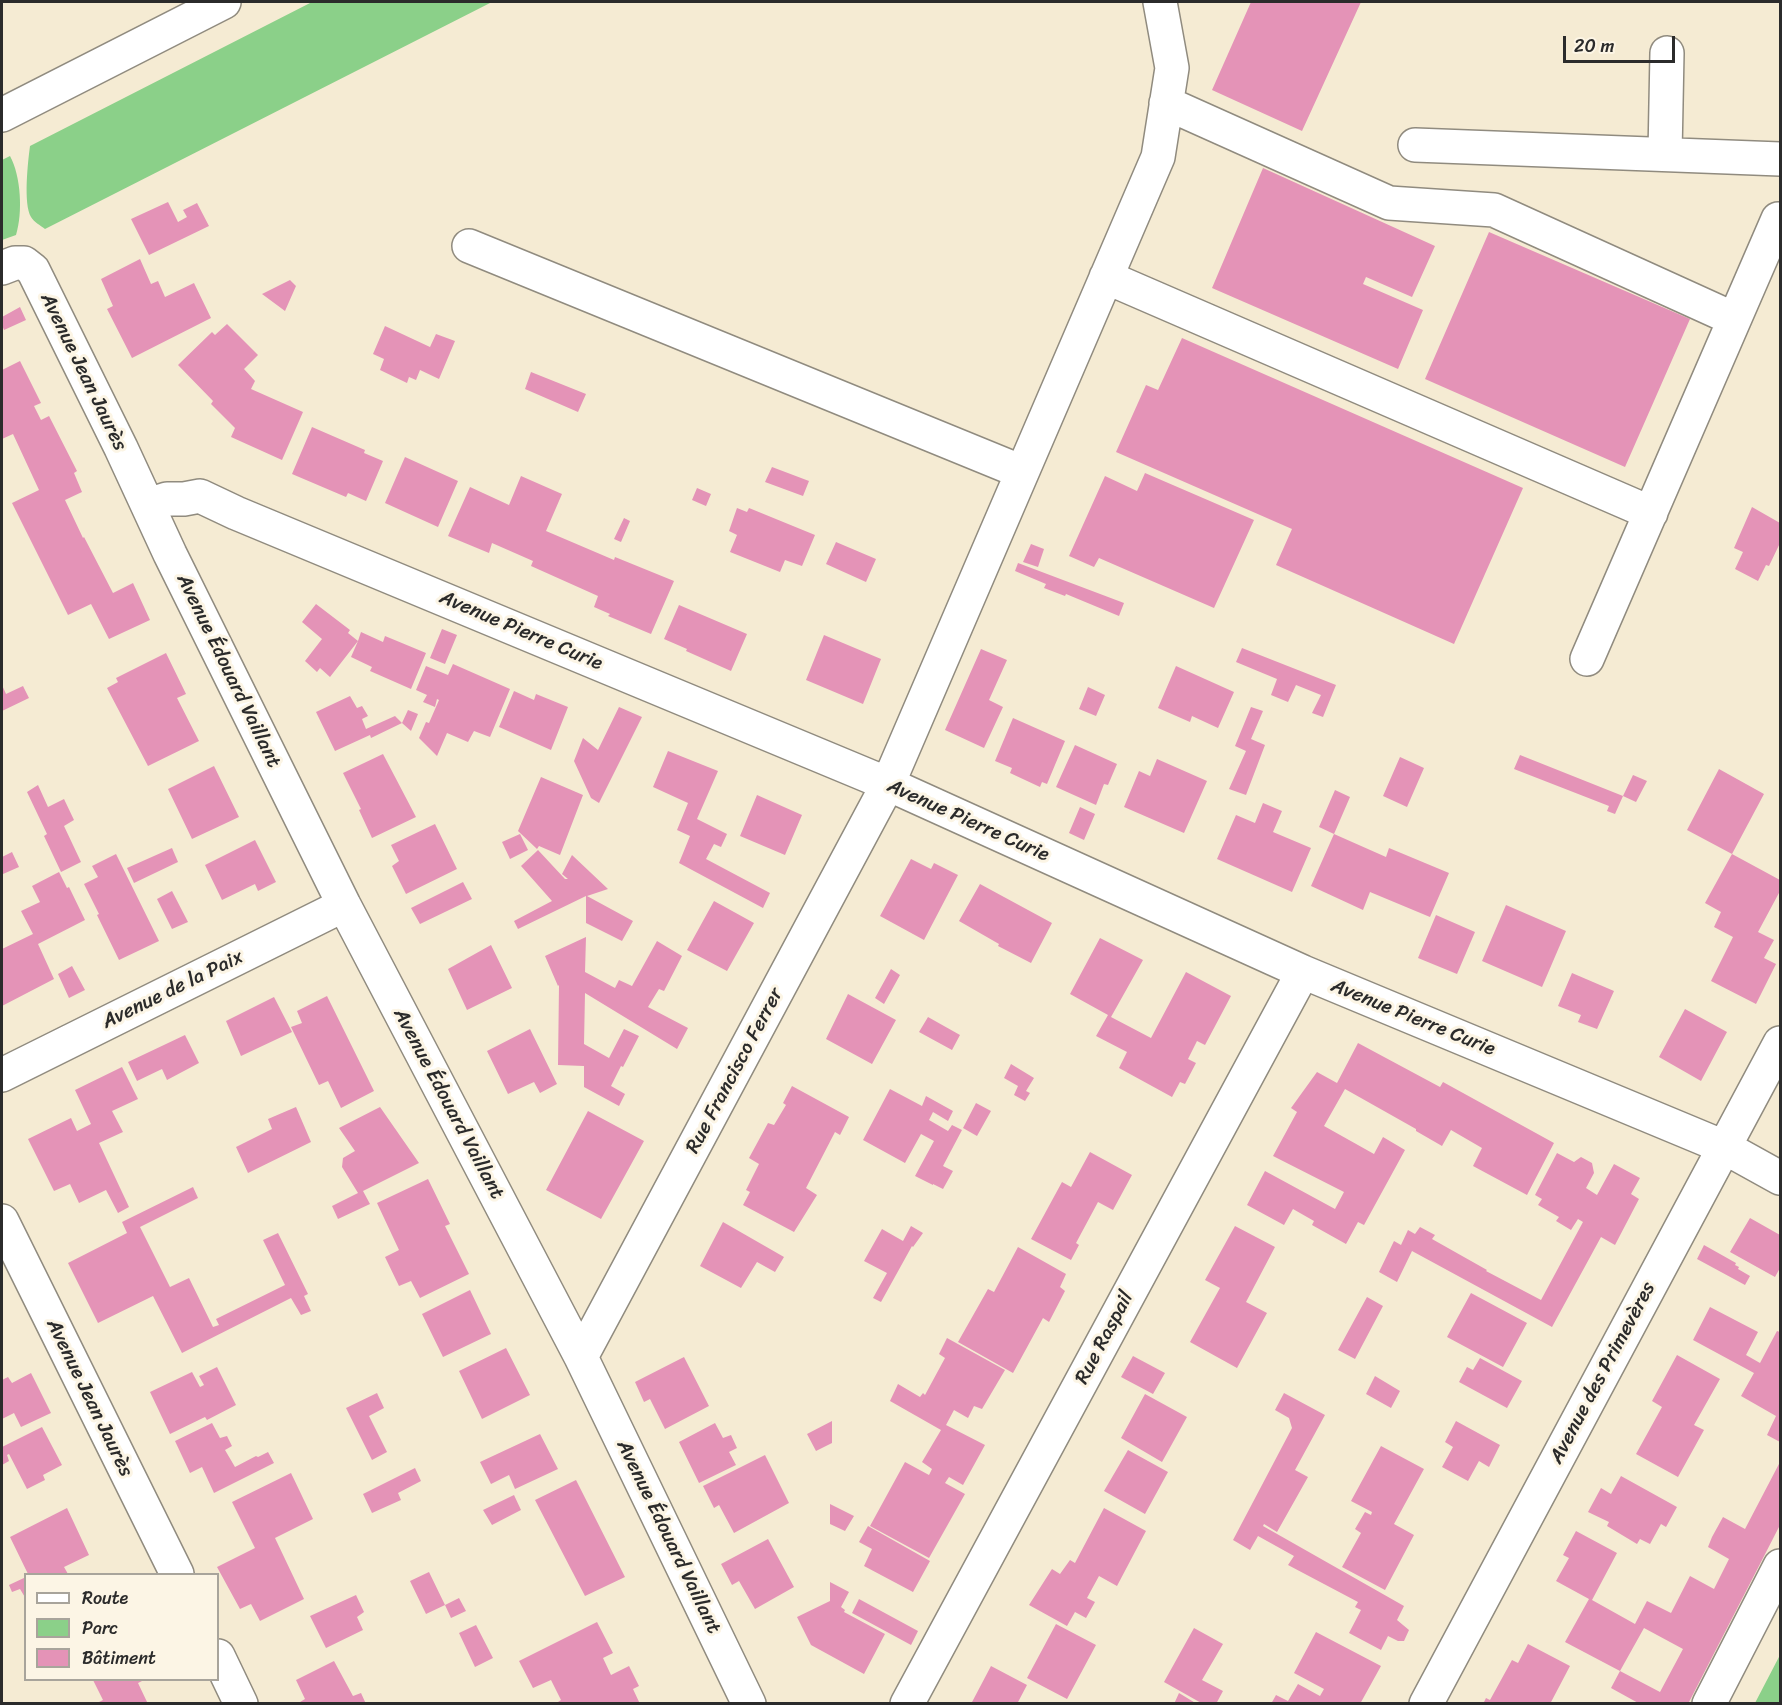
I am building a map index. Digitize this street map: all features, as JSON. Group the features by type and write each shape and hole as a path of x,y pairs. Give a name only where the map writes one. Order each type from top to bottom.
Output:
{"street":[{"path":"2,116 224,2"},
{"name":"Rue Francisco Ferrer","path":"581,1357 888,784 1158,157 1172,68 1160,2"},
{"path":"1665,154 1667,53"},
{"path":"1166,103 1389,203 1494,210 1734,319"},
{"path":"1415,145 1780,159"},
{"path":"1587,659 1778,219"},
{"path":"469,246 1022,472"},
{"name":"Avenue Jean Jaurès","path":"2,268 15,262 24,262 33,270 148,505"},
{"path":"1106,277 1651,513"},
{"name":"Avenue Pierre Curie","path":"148,505 166,499 200,496 888,784 1303,972 1724,1147 1780,1178"},
{"name":"Avenue Édouard Vaillant","path":"148,505 170,554 344,905 581,1357 749,1704"},
{"name":"Avenue de la Paix","path":"2,1075 344,905"},
{"name":"Rue Raspail","path":"907,1704 1303,972"},
{"name":"Avenue des Primevères","path":"1426,1704 1780,1043"},
{"name":"Avenue Jean Jaurès","path":"2,1221 176,1573"},
{"path":"1709,1704 1780,1566"},
{"path":"219,1658 241,1704"}],"green space":[{"path":"312,2 492,2 45,229 32,219 27,203 30,146"},
{"path":"10,156 19,184 20,216 16,235 2,240 2,160"},
{"path":"1780,1655 1780,1703 1755,1703"}],"building":[{"path":"1251,2 1361,2 1302,131 1212,90"},
{"path":"1263,168 1435,246 1412,297 1366,277 1363,284 1423,310 1398,369 1212,288"},
{"path":"168,202 178,222 187,217 183,210 197,203 209,226 149,255 131,219"},
{"path":"1489,232 1690,319 1625,467 1425,379"},
{"path":"140,259 151,284 158,281 165,297 194,283 211,318 132,358 107,309 113,306 101,279"},
{"path":"290,280 296,286 285,311 262,294"},
{"path":"20,307 26,320 4,330 2,317"},
{"path":"227,324 258,355 244,369 255,381 251,389 303,412 282,460 231,437 235,428 211,404 213,401 178,365 212,332 215,335"},
{"path":"385,326 430,347 436,334 455,341 439,379 420,370 416,380 409,377 407,383 380,370 384,359 373,354"},
{"path":"1182,338 1523,488 1454,644 1276,565 1292,529 1116,452 1146,385 1158,390"},
{"path":"20,361 41,403 34,406 41,420 49,416 77,471 74,473 82,492 65,500 83,538 113,593 133,583 150,620 109,639 91,604 68,615 12,503 39,490 13,434 2,439 2,370"},
{"path":"531,372 586,394 578,412 525,389"},
{"path":"312,427 365,450 364,453 383,461 366,501 348,493 346,497 292,474"},
{"path":"405,457 458,481 438,527 385,503"},
{"path":"772,467 809,481 803,496 765,482"},
{"path":"1145,473 1254,520 1214,608 1099,558 1094,567 1069,556 1105,476 1137,491"},
{"path":"521,476 562,494 546,531 614,560 615,557 674,581 651,634 608,616 610,614 594,607 598,596 531,566 533,561 492,543 489,553 448,536 470,487 509,505"},
{"path":"697,488 711,494 706,506 692,500"},
{"path":"1752,507 1780,523 1780,543 1769,566 1766,565 1758,581 1735,569 1743,552 1734,548"},
{"path":"737,508 747,512 749,508 815,535 802,566 785,560 780,572 730,552 737,535 729,531"},
{"path":"624,518 630,521 621,542 614,539"},
{"path":"836,542 876,559 866,582 826,564"},
{"path":"1031,544 1044,549 1038,567 1023,562"},
{"path":"1018,563 1124,603 1119,616 1066,594 1065,596 1044,588 1046,584 1015,571"},
{"path":"316,604 350,630 348,633 358,641 330,677 320,668 317,672 305,661 322,639 302,622"},
{"path":"679,605 747,634 731,671 664,639"},
{"path":"442,629 457,635 445,664 430,658"},
{"path":"361,632 383,642 385,636 426,653 411,689 370,671 372,667 351,657"},
{"path":"824,635 881,659 863,704 806,680"},
{"path":"1242,648 1336,685 1323,717 1312,713 1321,695 1296,685 1288,702 1271,695 1277,679 1236,662"},
{"path":"981,649 1007,660 989,700 1003,707 984,748 945,730"},
{"path":"166,653 186,694 177,698 199,741 148,766 107,688 118,682 116,678"},
{"path":"453,664 510,689 490,737 474,731 468,742 447,733 437,756 419,738 426,722 429,723 439,700 437,699 435,707 423,702 427,695 416,690 426,666 448,675"},
{"path":"1176,666 1234,692 1218,728 1192,716 1190,722 1158,708"},
{"path":"2,685 6,694 23,686 29,698 2,711"},
{"path":"1088,687 1105,695 1096,716 1079,709"},
{"path":"514,691 534,700 536,694 568,707 551,750 499,727"},
{"path":"350,696 357,708 362,706 368,716 362,719 366,729 395,716 402,723 371,738 370,735 335,751 316,712"},
{"path":"619,707 642,717 599,803 591,798 574,761 583,738 598,750"},
{"path":"1251,707 1263,711 1251,739 1265,745 1246,795 1229,789 1246,751 1235,746"},
{"path":"408,710 418,714 411,731 402,723"},
{"path":"1013,718 1065,741 1047,784 1042,782 1040,787 1010,773 1012,768 995,761"},
{"path":"1075,745 1117,764 1108,785 1104,784 1096,805 1056,787"},
{"path":"668,751 718,771 697,819 727,834 721,847 714,844 706,859 770,893 763,908 679,863 690,836 677,830 688,803 653,787"},
{"path":"383,754 416,817 372,838 343,773"},
{"path":"1520,755 1623,796 1615,814 1607,811 1609,806 1514,769"},
{"path":"1400,757 1424,768 1407,807 1383,796"},
{"path":"1157,759 1207,781 1184,833 1124,807 1139,771 1150,776"},
{"path":"214,766 239,817 192,839 168,789"},
{"path":"1719,769 1764,794 1732,854 1687,830"},
{"path":"1633,775 1647,781 1636,802 1623,796"},
{"path":"541,777 583,795 560,855 539,846 537,849 518,831"},
{"path":"38,785 48,807 64,799 74,820 64,826 81,862 61,872 44,836 47,834 27,792"},
{"path":"1335,790 1350,797 1334,834 1319,827"},
{"path":"757,795 802,815 785,855 740,836"},
{"path":"1263,803 1282,811 1273,832 1311,848 1292,892 1217,859 1236,815 1255,823"},
{"path":"1080,807 1095,814 1084,840 1069,833"},
{"path":"435,824 457,869 406,894 392,866 399,861 391,845"},
{"path":"520,834 528,850 510,859 502,842"},
{"path":"1334,834 1386,857 1389,848 1449,873 1430,917 1370,892 1363,910 1311,886"},
{"path":"255,840 276,882 258,891 255,884 222,900 205,865"},
{"path":"172,848 178,862 134,883 127,868"},
{"path":"538,850 565,879 568,879 562,874 572,855 608,889 587,896 633,921 622,941 586,923 586,896 518,929 514,921 552,901 521,866"},
{"path":"12,852 19,867 3,874 2,857"},
{"path":"116,854 159,941 119,960 84,884 98,877 92,866"},
{"path":"1732,854 1780,880 1780,891 1758,932 1774,940 1764,958 1776,964 1756,1004 1711,981 1733,937 1714,927 1721,912 1705,903"},
{"path":"911,859 931,869 934,863 958,875 924,940 880,916"},
{"path":"59,872 85,920 38,944 54,979 2,1006 2,949 33,934 21,911 40,902 32,886"},
{"path":"463,882 472,899 420,924 411,908"},
{"path":"980,884 1052,923 1031,963 998,946 999,944 959,921"},
{"path":"172,891 188,922 172,929 157,899"},
{"path":"714,901 754,923 727,971 687,950"},
{"path":"1506,905 1566,931 1542,987 1482,961"},
{"path":"1436,915 1475,932 1457,974 1418,958"},
{"path":"586,937 585,972 615,988 619,980 632,986 657,941 682,956 664,991 659,989 648,1007 688,1028 677,1049 585,993 584,1044 609,1058 624,1029 639,1036 611,1086 625,1094 619,1106 584,1087 584,1066 558,1065 559,985 545,956"},
{"path":"1100,938 1143,960 1111,1017 1151,1038 1186,972 1231,996 1205,1045 1197,1041 1188,1059 1196,1063 1185,1084 1180,1082 1172,1097 1119,1068 1127,1052 1096,1036 1108,1015 1070,994"},
{"path":"491,945 512,988 467,1010 448,969"},
{"path":"72,966 85,990 69,998 58,974"},
{"path":"891,969 900,975 884,1004 875,998"},
{"path":"1572,973 1614,991 1597,1029 1578,1022 1581,1015 1558,1006"},
{"path":"848,994 896,1020 872,1064 826,1039"},
{"path":"327,996 374,1091 341,1108 328,1081 319,1085 291,1027 302,1023 297,1011"},
{"path":"274,997 292,1032 241,1056 226,1021"},
{"path":"1685,1009 1727,1032 1701,1081 1659,1057"},
{"path":"928,1017 960,1035 952,1050 919,1032"},
{"path":"530,1029 557,1084 540,1093 534,1082 508,1094 487,1051"},
{"path":"185,1035 199,1063 167,1080 162,1069 137,1081 128,1062"},
{"path":"1358,1043 1440,1087 1443,1082 1554,1143 1527,1195 1473,1166 1482,1148 1451,1130 1442,1146 1345,1089 1324,1126 1374,1154 1383,1137 1405,1150 1364,1225 1358,1222 1346,1244 1312,1225 1314,1221 1293,1209 1284,1225 1247,1205 1265,1171 1335,1209 1344,1192 1273,1156 1297,1112 1291,1108 1317,1072 1337,1083"},
{"path":"1011,1064 1034,1078 1026,1091 1030,1093 1025,1101 1014,1095 1018,1086 1004,1078"},
{"path":"122,1067 138,1099 112,1111 123,1132 99,1143 129,1207 118,1213 106,1190 79,1203 70,1184 54,1191 28,1139 71,1118 77,1131 91,1124 75,1090"},
{"path":"792,1086 849,1117 840,1135 835,1132 806,1188 817,1195 794,1232 743,1205 750,1192 746,1190 759,1164 749,1158 768,1123 774,1125 786,1105 783,1103"},
{"path":"890,1089 922,1106 926,1096 953,1111 948,1121 933,1112 929,1120 948,1131 952,1125 962,1130 943,1166 953,1171 943,1189 915,1176 934,1141 921,1134 905,1163 863,1140"},
{"path":"976,1103 991,1111 977,1136 963,1128"},
{"path":"296,1107 311,1142 248,1173 236,1147 272,1129 268,1119"},
{"path":"380,1107 419,1163 363,1191 370,1204 338,1219 332,1206 358,1193 342,1167 343,1158 355,1151 339,1128"},
{"path":"588,1111 644,1141 601,1219 546,1190"},
{"path":"1090,1152 1132,1175 1113,1210 1098,1202 1076,1243 1079,1245 1071,1260 1031,1239 1062,1182 1071,1187"},
{"path":"1557,1153 1574,1162 1581,1157 1592,1163 1594,1173 1586,1188 1597,1195 1614,1164 1640,1178 1631,1194 1639,1199 1615,1245 1601,1237 1552,1327 1412,1251 1397,1282 1379,1272 1394,1241 1401,1245 1408,1230 1415,1234 1420,1227 1435,1235 1432,1239 1541,1300 1583,1222 1578,1219 1571,1230 1556,1221 1559,1217 1538,1205 1542,1199 1535,1195"},
{"path":"428,1179 450,1224 445,1226 469,1274 420,1298 411,1281 399,1286 385,1257 399,1250 377,1203"},
{"path":"193,1187 198,1198 140,1227 170,1287 189,1278 213,1327 219,1325 216,1319 285,1285 263,1240 278,1233 308,1294 304,1296 311,1311 301,1315 291,1298 182,1353 153,1296 98,1323 68,1263 127,1233 122,1222"},
{"path":"1750,1218 1780,1235 1780,1268 1775,1277 1730,1252"},
{"path":"723,1222 784,1257 775,1272 757,1262 741,1288 700,1266"},
{"path":"911,1226 923,1233 912,1246 881,1302 873,1298 887,1273 864,1261 882,1229 903,1241"},
{"path":"1235,1226 1275,1247 1246,1302 1267,1313 1237,1368 1190,1342 1220,1288 1205,1280"},
{"path":"1704,1245 1736,1263 1738,1269 1750,1276 1745,1285 1697,1259"},
{"path":"1018,1247 1066,1274 1060,1287 1065,1291 1049,1322 1043,1318 1013,1373 958,1342 988,1289 994,1292"},
{"path":"470,1290 491,1334 443,1357 422,1314"},
{"path":"1471,1293 1527,1323 1503,1367 1447,1337"},
{"path":"1367,1297 1383,1306 1355,1359 1338,1350"},
{"path":"1710,1307 1758,1332 1746,1355 1760,1363 1777,1331 1780,1332 1780,1442 1767,1435 1776,1416 1741,1396 1754,1373 1693,1340"},
{"path":"947,1338 1005,1370 982,1409 974,1406 968,1418 954,1410 946,1425 985,1445 963,1485 949,1477 945,1483 965,1494 929,1558 870,1526 905,1462 929,1475 932,1469 922,1462 941,1430 890,1401 898,1384 920,1397 923,1393 925,1395 945,1358 939,1354"},
{"path":"506,1348 530,1395 482,1419 459,1371"},
{"path":"1677,1355 1720,1379 1694,1425 1704,1430 1678,1477 1636,1454 1662,1407 1652,1401"},
{"path":"1133,1356 1165,1373 1153,1394 1121,1377"},
{"path":"684,1357 709,1406 665,1429 650,1399 644,1402 635,1382"},
{"path":"1480,1358 1522,1381 1507,1408 1459,1382 1467,1367 1473,1370"},
{"path":"217,1367 236,1405 207,1420 205,1417 170,1434 150,1392 192,1372 200,1387 204,1385 199,1376"},
{"path":"31,1373 51,1413 21,1427 14,1413 2,1419 2,1380 8,1377 12,1383"},
{"path":"1375,1376 1400,1391 1391,1408 1366,1394"},
{"path":"377,1393 384,1408 369,1416 387,1452 372,1460 346,1408"},
{"path":"1284,1393 1325,1415 1295,1470 1308,1477 1277,1532 1264,1524 1263,1526 1404,1606 1397,1620 1409,1630 1404,1641 1388,1636 1381,1650 1349,1633 1361,1610 1355,1607 1358,1602 1288,1565 1294,1556 1258,1536 1250,1550 1233,1540 1292,1428 1289,1418 1275,1410"},
{"path":"1145,1394 1187,1417 1162,1462 1121,1438"},
{"path":"832,1421 832,1443 816,1451 807,1434"},
{"path":"1456,1421 1500,1445 1489,1467 1479,1461 1468,1481 1442,1467 1453,1447 1445,1442"},
{"path":"212,1423 220,1438 227,1436 232,1446 225,1450 235,1467 268,1452 274,1463 214,1493 202,1467 190,1473 175,1441"},
{"path":"715,1423 723,1438 731,1435 737,1448 729,1452 736,1465 699,1483 679,1442"},
{"path":"42,1427 62,1465 43,1475 45,1480 27,1489 9,1454 7,1455 9,1461 2,1465 2,1447"},
{"path":"540,1434 558,1469 515,1489 509,1475 491,1484 480,1462"},
{"path":"1381,1446 1424,1469 1394,1524 1414,1535 1385,1590 1342,1567 1361,1533 1355,1529 1365,1512 1371,1515 1372,1512 1351,1501"},
{"path":"1128,1450 1168,1472 1145,1514 1104,1491"},
{"path":"765,1455 789,1503 734,1533 719,1505 714,1508 703,1486"},
{"path":"1780,1462 1780,1525 1688,1704 1640,1704 1611,1688 1620,1671 1565,1642 1589,1599 1556,1581 1569,1558 1563,1555 1576,1531 1617,1553 1592,1600 1635,1624 1647,1601 1671,1613 1690,1576 1714,1589 1729,1559 1708,1547 1712,1537 1723,1517 1745,1529","holes":["1644,1628 1683,1649 1660,1692 1620,1671"]},
{"path":"415,1468 421,1481 398,1493 401,1500 372,1513 363,1494"},
{"path":"291,1473 313,1519 275,1538 304,1599 260,1621 251,1604 240,1609 217,1567 255,1548 232,1502"},
{"path":"1621,1476 1677,1507 1666,1527 1661,1524 1650,1544 1640,1539 1637,1544 1607,1526 1609,1522 1588,1512 1601,1488 1611,1494"},
{"path":"576,1480 625,1577 585,1596 535,1500"},
{"path":"514,1495 521,1510 492,1525 483,1510"},
{"path":"830,1504 854,1516 845,1531 830,1524"},
{"path":"67,1508 89,1555 64,1567 67,1573 28,1573 10,1537"},
{"path":"1104,1508 1146,1531 1117,1586 1099,1576 1087,1598 1095,1602 1086,1618 1075,1612 1067,1626 1029,1605 1052,1569 1060,1574 1070,1560 1075,1563"},
{"path":"868,1526 930,1561 913,1592 864,1566 872,1549 859,1542"},
{"path":"768,1539 794,1587 755,1609 739,1581 732,1585 721,1564"},
{"path":"429,1572 445,1605 426,1614 410,1581"},
{"path":"24,1578 24,1596 20,1589 12,1592 9,1585"},
{"path":"830,1582 849,1592 841,1607 845,1610 844,1612 885,1634 864,1674 811,1645 797,1617 830,1601"},
{"path":"356,1595 364,1612 357,1617 363,1630 326,1648 310,1616"},
{"path":"459,1598 466,1611 451,1618 445,1605"},
{"path":"859,1599 918,1631 911,1645 852,1613"},
{"path":"597,1622 613,1653 603,1658 611,1675 629,1666 639,1686 633,1689 640,1704 555,1704 561,1700 551,1680 533,1688 519,1661"},
{"path":"1056,1624 1096,1645 1067,1699 1027,1678"},
{"path":"476,1625 493,1658 475,1667 459,1633"},
{"path":"1194,1628 1223,1644 1202,1680 1223,1691 1216,1704 1203,1704 1164,1682"},
{"path":"1316,1632 1381,1666 1360,1704 1271,1704 1276,1695 1288,1701 1298,1684 1320,1696 1324,1689 1294,1673"},
{"path":"1528,1644 1570,1666 1550,1704 1483,1704 1486,1698 1490,1700 1512,1660 1518,1663"},
{"path":"334,1661 353,1696 361,1693 366,1704 300,1704 305,1699 296,1680"},
{"path":"991,1666 1027,1685 1017,1704 971,1704"},
{"path":"94,1681 142,1681 138,1683 148,1704 95,1704 103,1700"},
{"path":"1179,1693 1197,1704 1174,1704"}]}
